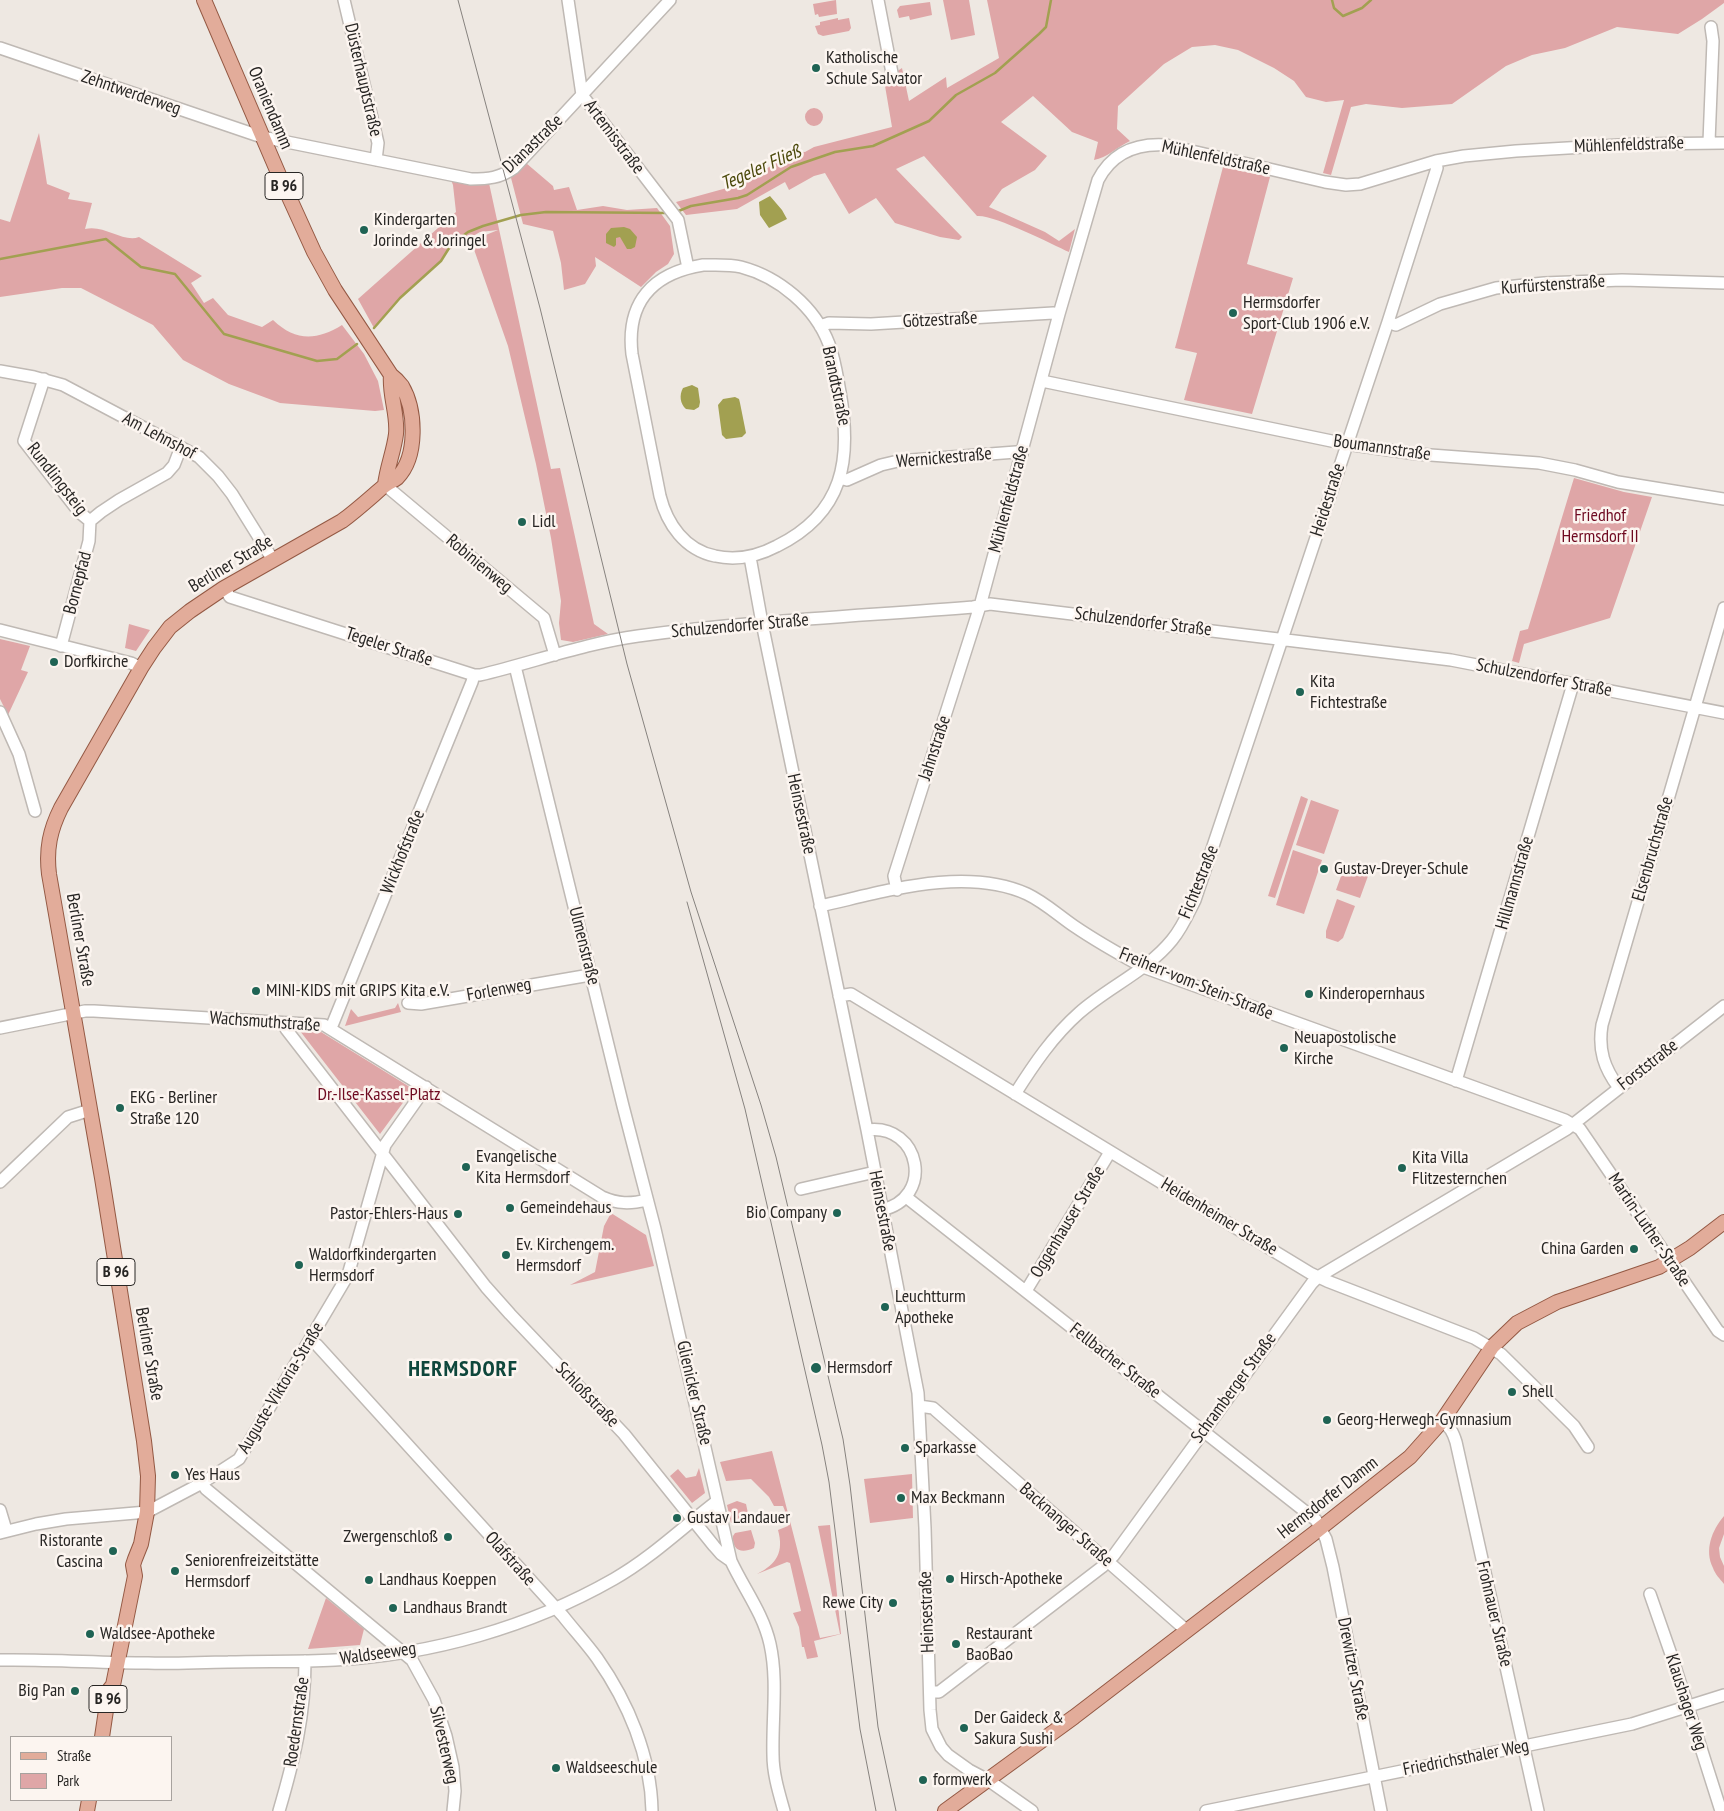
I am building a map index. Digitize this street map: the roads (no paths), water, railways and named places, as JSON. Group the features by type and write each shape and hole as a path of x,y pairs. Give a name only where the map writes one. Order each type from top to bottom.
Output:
{"main road":[{"name":"Oraniendamm","path":"204,0 262,137 314,252 335,290 391,375 390,387 396,418 396,434 386,470 385,484"},
{"name":"Berliner Straße","path":"102,1736 107,1712 106,1705 113,1684 135,1576 141,1567 142,1544 147,1512 148,1476 143,1433 90,1110 48,869 49,838 53,823 61,808 141,668 170,627 224,588 360,509 385,484"},
{"name":"Hermsdorfer Damm","path":"945,1811 1187,1631 1410,1457 1442,1421 1492,1347 1517,1323 1538,1311 1575,1295 1644,1273 1670,1261 1724,1222"}],"street":[{"name":"Düsterhauptstraße","path":"344,0 378,143 376,160"},
{"name":"Artemisstraße","path":"568,0 582,95 678,220 688,268"},
{"name":"Dianastraße","path":"262,137 471,179 489,179 504,175 514,168 670,0"},
{"path":"878,0 892,72"},
{"path":"1709,142 1713,41 1711,27"},
{"name":"Zehntwerderweg","path":"0,48 262,137"},
{"name":"Mühlenfeldstraße","path":"980,606 1098,180 1112,160 1124,151 1142,146 1166,145 1325,182 1346,185 1373,181 1436,161 1464,156 1636,144 1724,143"},
{"name":"Heidestraße","path":"1282,639 1388,322 1437,168 1436,161"},
{"name":"Brandtstraße","path":"722,265 740,267 757,272 777,282 811,314 820,326 832,354 844,413 845,446 840,478 826,506 811,523 787,541 750,556 722,558 694,548 672,527 666,517 660,496 632,354 631,332 635,313 640,302 652,287 669,275 688,268 722,265"},
{"name":"Kurfürstenstraße","path":"1388,322 1396,325 1440,304 1496,288 1544,283 1628,280 1724,283"},
{"name":"Götzestraße","path":"820,326 829,323 871,324 1060,314"},
{"name":"Am Lehnshof","path":"0,371 44,379 73,390 199,457 218,476 232,494 274,560"},
{"name":"Rundlingsteig","path":"44,379 24,441 79,512 90,520 113,504 167,473 174,465 181,447"},
{"name":"Boumannstraße","path":"1042,381 1346,444 1390,451 1539,463 1618,482 1724,499"},
{"name":"Wernickestraße","path":"840,478 847,480 881,465 898,461 1006,453 1022,454"},
{"name":"Robinienweg","path":"385,484 544,618 557,655"},
{"name":"Bornepfad","path":"61,646 89,541 90,520"},
{"path":"750,556 762,624"},
{"name":"Tegeler Straße","path":"224,588 230,597 474,675 557,655"},
{"name":"Schulzendorfer Straße","path":"557,655 638,636 990,604 1442,658 1724,713"},
{"name":"Jahnstraße","path":"897,890 894,876 980,606"},
{"name":"Elsenbruchstraße","path":"1619,1088 1604,1065 1601,1045 1602,1025 1724,608"},
{"name":"Heinsestraße","path":"762,624 867,1130 918,1393 932,1729 941,1747 956,1761 988,1780 1032,1811"},
{"path":"0,630 131,663 141,668"},
{"name":"Fichtestraße","path":"1015,1094 1049,1044 1072,1019 1097,998 1143,967 1172,941 1187,918 1195,900 1282,639"},
{"name":"Ulmenstraße","path":"515,666 590,974 654,1225"},
{"name":"Wickhofstraße","path":"331,1028 474,675"},
{"name":"Hillmannstraße","path":"1456,1081 1573,684"},
{"path":"0,712 19,754 35,811"},
{"name":"Freiherr-vom-Stein-Straße","path":"820,906 944,881 978,881 1011,888 1028,894 1108,948 1143,967 1573,1124"},
{"name":"Forlenweg","path":"408,1003 421,1004 590,974"},
{"name":"Heidenheimer Straße","path":"839,996 851,994 1318,1277 1474,1338 1492,1347 1574,1426 1588,1448"},
{"name":"Forststraße","path":"1573,1124 1724,1006"},
{"name":"Wachsmuthstraße","path":"0,1028 94,1011 324,1025 602,1196 624,1204 647,1200"},
{"name":"Schloßstraße","path":"286,1022 286,1029 486,1287 624,1434 692,1520 721,1554 731,1561 753,1599 770,1643 774,1686 773,1761 784,1811"},
{"name":"Auguste-Viktoria-Straße","path":"3,1531 66,1519 147,1512 202,1483 239,1459 350,1271 385,1145 426,1087"},
{"path":"0,1182 68,1117 90,1110"},
{"name":"Martin-Luther-Straße","path":"1573,1124 1580,1128 1718,1331 1724,1335"},
{"name":"Schramberger Straße","path":"930,1692 939,1692 1108,1562 1318,1277 1573,1124"},
{"path":"867,1130 889,1131 903,1141 912,1153 914,1160 915,1180 906,1197 896,1206 881,1210"},
{"name":"Oggenhauser Straße","path":"1026,1291 1110,1152"},
{"path":"801,1189 875,1172"},
{"name":"Fellbacher Straße","path":"906,1197 1316,1520 1321,1528"},
{"name":"Glienicker Straße","path":"654,1225 710,1461 731,1561"},
{"name":"Olafstraße","path":"310,1340 317,1345 555,1608 596,1657 625,1704 639,1738 652,1795 652,1811"},
{"name":"Backnanger Straße","path":"919,1406 932,1408 1187,1631"},
{"name":"Frohnauer Straße","path":"1442,1421 1450,1428 1456,1442 1538,1811"},
{"name":"Silvesterweg","path":"202,1483 206,1489 412,1660 424,1679 440,1718 453,1767 455,1791 453,1811"},
{"name":"Waldseeweg","path":"0,1660 117,1662 336,1660 402,1652 479,1635 555,1608 615,1578 717,1501"},
{"path":"0,1510 3,1531"},
{"name":"Drewitzer Straße","path":"1321,1528 1326,1539 1333,1567 1381,1811"},
{"name":"Klaushager Weg","path":"1650,1594 1721,1811"},
{"name":"Roedernstraße","path":"279,1811 299,1735 305,1661"},
{"name":"Friedrichsthaler Weg","path":"1206,1811 1632,1724 1724,1694"}],"waterway":[{"name":"Tegeler Fließ","path":"676,212 691,206 747,195 791,167 835,152 873,146 929,121 956,95 995,73 1039,34 1046,27 1051,0"},
{"name":"Tegeler Fließ","path":"1332,0 1334,8 1343,16 1362,8 1371,0"},
{"name":"Tegeler Fließ","path":"374,328 400,298 441,261 451,245 468,232 483,226 521,215 546,212 668,213"},
{"name":"Tegeler Fließ","path":"0,259 106,239 141,267 175,274 224,334 317,361 337,359 357,344"}],"tram line":[{"path":"458,0 540,308 627,664 691,892 761,1105 776,1157 843,1439 878,1727 896,1811"},
{"path":"687,902 745,1109 822,1445 829,1482 860,1729 876,1811"}],"place":[{"name":"Katholische Schule Salvator","path":"816,68"},
{"name":"Kindergarten Jorinde & Joringel","path":"364,230"},
{"name":"Hermsdorfer Sport-Club 1906 e.V.","path":"1233,313"},
{"name":"Lidl","path":"522,522"},
{"name":"Dorfkirche","path":"54,662"},
{"name":"Kita Fichtestraße","path":"1300,692"},
{"name":"Gustav-Dreyer-Schule","path":"1324,869"},
{"name":"MINI-KIDS mit GRIPS Kita e.V.","path":"256,991"},
{"name":"Kinderopernhaus","path":"1309,994"},
{"name":"Neuapostolische Kirche","path":"1284,1048"},
{"name":"EKG - Berliner Straße 120","path":"120,1108"},
{"name":"Evangelische Kita Hermsdorf","path":"466,1167"},
{"name":"Kita Villa Flitzesternchen","path":"1402,1168"},
{"name":"Gemeindehaus","path":"510,1208"},
{"name":"Bio Company","path":"837,1213"},
{"name":"Pastor-Ehlers-Haus","path":"458,1214"},
{"name":"China Garden","path":"1634,1249"},
{"name":"Ev. Kirchengem. Hermsdorf","path":"506,1255"},
{"name":"Waldorfkindergarten Hermsdorf","path":"299,1265"},
{"name":"Leuchtturm Apotheke","path":"885,1307"},
{"name":"Hermsdorf","path":"816,1368"},
{"name":"Shell","path":"1512,1392"},
{"name":"Georg-Herwegh-Gymnasium","path":"1327,1420"},
{"name":"Sparkasse","path":"905,1448"},
{"name":"Yes Haus","path":"175,1475"},
{"name":"Max Beckmann","path":"901,1498"},
{"name":"Gustav Landauer","path":"677,1518"},
{"name":"Zwergenschloß","path":"448,1537"},
{"name":"Ristorante Cascina","path":"113,1551"},
{"name":"Seniorenfreizeitstätte Hermsdorf","path":"175,1571"},
{"name":"Hirsch-Apotheke","path":"950,1579"},
{"name":"Landhaus Koeppen","path":"369,1580"},
{"name":"Rewe City","path":"893,1603"},
{"name":"Landhaus Brandt","path":"393,1608"},
{"name":"Waldsee-Apotheke","path":"90,1634"},
{"name":"Restaurant BaoBao","path":"956,1644"},
{"name":"Big Pan","path":"75,1691"},
{"name":"Der Gaideck & Sakura Sushi","path":"964,1728"},
{"name":"Waldseeschule","path":"556,1768"},
{"name":"formwerk","path":"923,1780"}],"district":[{"name":"HERMSDORF","path":"463,1370"}],"park label":[{"name":"Friedhof Hermsdorf II","path":"1600,526"},
{"name":"Dr.-Ilse-Kassel-Platz","path":"379,1095"}]}
